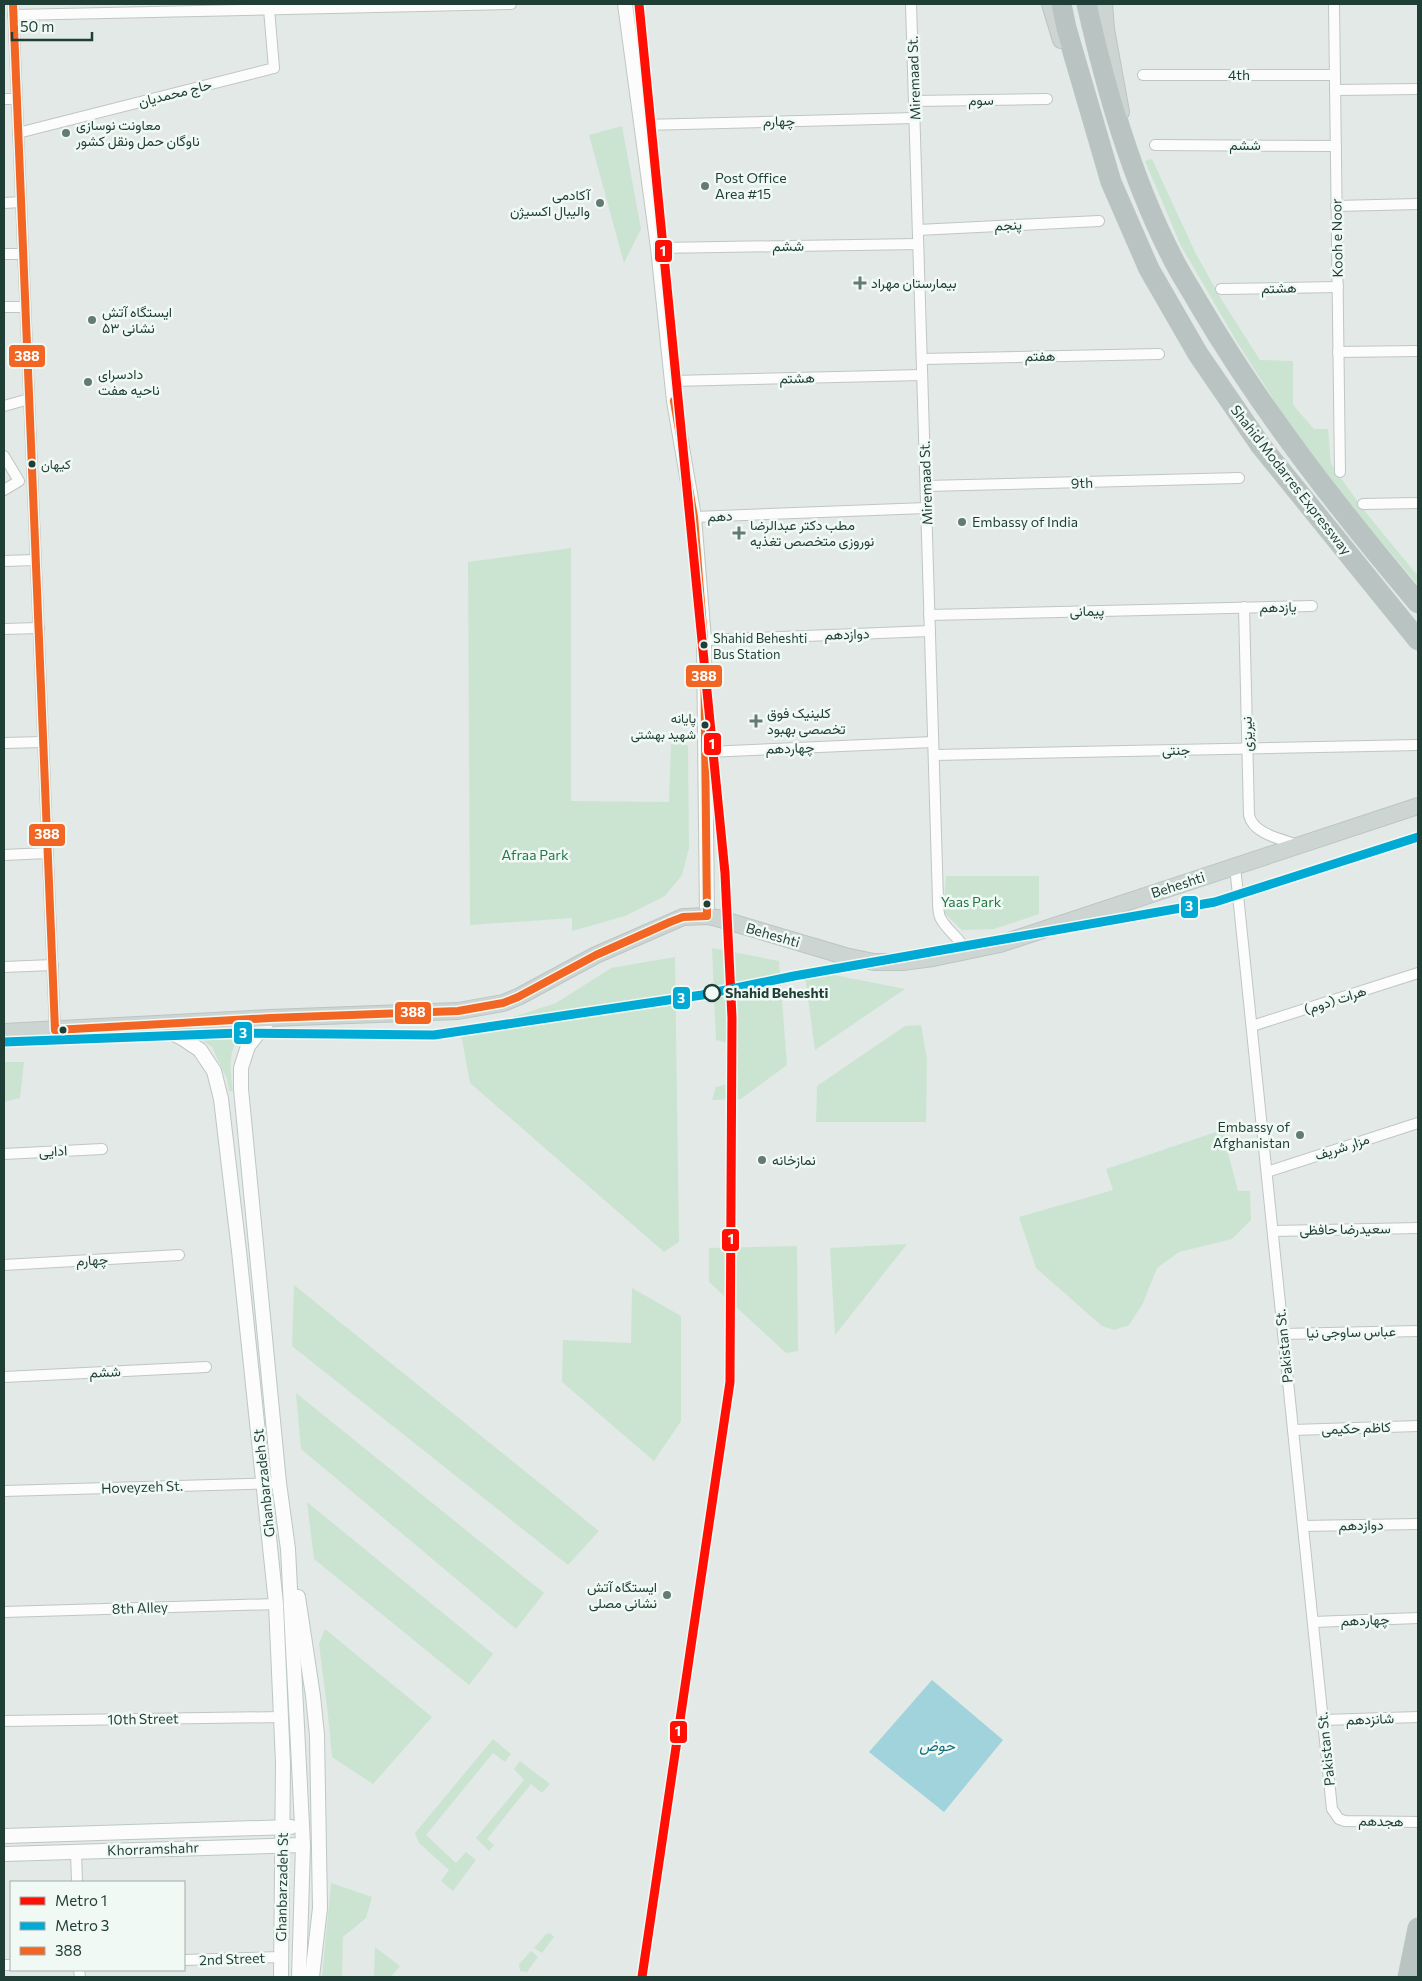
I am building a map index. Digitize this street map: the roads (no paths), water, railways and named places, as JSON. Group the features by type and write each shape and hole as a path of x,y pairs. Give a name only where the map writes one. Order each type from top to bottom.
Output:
{"highway":[{"name":"Shahid Modarres Expressway","path":"1061,4 1066,28 1111,182 1149,269 1198,354 1261,446 1418,640"},
{"name":"Shahid Modarres Expressway","path":"1087,4 1095,38 1135,173 1170,255 1220,339 1282,433 1353,526 1418,603"},
{"path":"1408,1977 1418,1928"}],"main road":[{"path":"625,4 643,125 672,382 694,517 704,640 707,916"},
{"path":"1050,4 1069,65 1111,182"},
{"path":"1104,4 1106,29 1118,89 1125,142"},
{"name":"Beheshti","path":"8,1033 270,1018 458,1011 503,1003 518,997 596,955 683,917 707,916 846,956 874,962 902,962 967,952 1000,944 1235,866 1291,842 1418,806"},
{"name":"Ghanbarzadeh St","path":"270,1018 248,1046 241,1068 240,1089 279,1483 288,1549 303,1845 299,1977"},
{"name":"Ghanbarzadeh St","path":"153,1024 182,1038 200,1050 214,1071 221,1099 276,1604 283,1828 281,1977"},
{"path":"288,1549 313,1696 317,1735 320,1908 312,1977"},
{"name":"Khorramshahr","path":"4,1836 302,1827"},
{"name":"Khorramshahr","path":"4,1854 303,1845"}],"street":[{"path":"13,4 55,1030"},
{"path":"13,15 439,4 511,4"},
{"name":"Miremaad St.","path":"911,4 940,916 963,943 967,952"},
{"name":"Kooh e Noor","path":"1334,4 1340,472"},
{"name":"حاج محمدیان","path":"18,133 274,68 269,9"},
{"name":"4th","path":"1143,75 1335,75"},
{"path":"1335,90 1418,89"},
{"path":"4,99 17,99"},
{"name":"سوم","path":"914,101 1048,99"},
{"name":"چهارم","path":"643,125 915,118"},
{"name":"ششم","path":"1155,144 1336,146"},
{"path":"4,203 21,202"},
{"path":"1336,206 1418,204"},
{"name":"پنجم","path":"918,230 1099,221"},
{"name":"ششم","path":"658,248 918,244"},
{"path":"4,254 23,254"},
{"name":"هشتم","path":"1221,289 1338,286"},
{"path":"4,307 25,307"},
{"path":"1338,352 1418,351"},
{"name":"هفتم","path":"922,359 1159,354"},
{"name":"هشتم","path":"672,382 922,375"},
{"path":"4,406 29,399"},
{"path":"4,456 19,481 4,490"},
{"name":"9th","path":"926,486 1239,478"},
{"path":"1363,504 1418,503"},
{"name":"دهم","path":"694,517 926,508"},
{"path":"4,561 35,560"},
{"name":"یازدهم","path":"1244,608 1312,606"},
{"name":"پیمانی","path":"930,615 1244,608"},
{"name":"نیریزی","path":"1244,608 1250,819 1255,827 1261,831 1291,842"},
{"path":"4,629 39,628"},
{"name":"دوازدهم","path":"704,640 930,631"},
{"path":"4,743 43,742"},
{"name":"چهاردهم","path":"706,752 933,742"},
{"name":"جنتی","path":"934,755 1418,745"},
{"path":"4,855 48,853"},
{"name":"Pakistan St.","path":"1235,866 1332,1809 1339,1819 1344,1821"},
{"path":"4,966 53,965"},
{"name":"هرات (دوم)","path":"1252,1026 1418,973"},
{"name":"مزار شریف","path":"1266,1172 1418,1123"},
{"name":"ادایی","path":"4,1154 102,1149"},
{"name":"سعیدرضا حافظی","path":"1273,1231 1418,1228"},
{"name":"چهارم","path":"4,1265 180,1255"},
{"name":"عباس ساوجی نیا","path":"1283,1334 1418,1331"},
{"name":"ششم","path":"4,1377 206,1367"},
{"name":"کاظم حکیمی","path":"1293,1430 1418,1426"},
{"name":"Hoveyzeh St.","path":"4,1491 279,1483"},
{"name":"دوازدهم","path":"1303,1526 1418,1524"},
{"name":"8th Alley","path":"4,1612 276,1604"},
{"name":"چهاردهم","path":"1313,1622 1418,1618"},
{"name":"10th Street","path":"4,1721 281,1717"},
{"name":"شانزدهم","path":"1323,1720 1418,1717"},
{"name":"هجدهم","path":"1344,1821 1418,1822"},
{"path":"76,1852 77,1881"},
{"name":"2nd Street","path":"185,1960 281,1957"}],"water":[{"name":"حوض","path":"932,1680 1003,1740 944,1812 869,1752"}],"metro line":[{"name":"1","path":"639,4 725,873 732,1018 730,1382 642,1977"},
{"name":"3","path":"4,1042 240,1033 434,1035 702,995 794,976 1215,902 1418,837"}],"place":[{"name":"معاونت نوسازی ناوگان حمل ونقل کشور","path":"66,133"},
{"name":"Post Office Area #15","path":"705,186"},
{"name":"آکادمی والیبال اکسیژن","path":"600,203"},
{"name":"بیمارستان مهراد","path":"860,283"},
{"name":"ایستگاه آتش نشانی ۵۳","path":"92,320"},
{"name":"دادسرای ناحیه هفت","path":"88,382"},
{"name":"کیهان","path":"32,464"},
{"name":"Embassy of India","path":"962,522"},
{"name":"مطب دکتر عبدالرضا نوروزی متخصص تغذیه","path":"739,533"},
{"name":"Shahid Beheshti Bus Station","path":"704,645"},
{"name":"کلینیک فوق تخصصی بهبود","path":"756,721"},
{"name":"پایانه شهید بهشتی","path":"705,725"},
{"name":"Shahid Beheshti","path":"712,993"},
{"name":"Embassy of Afghanistan","path":"1300,1135"},
{"name":"نمازخانه","path":"762,1160"},
{"name":"ایستگاه آتش نشانی مصلی","path":"667,1595"}],"park label":[{"name":"Afraa Park","path":"535,855"},
{"name":"Yaas Park","path":"971,902"}]}
